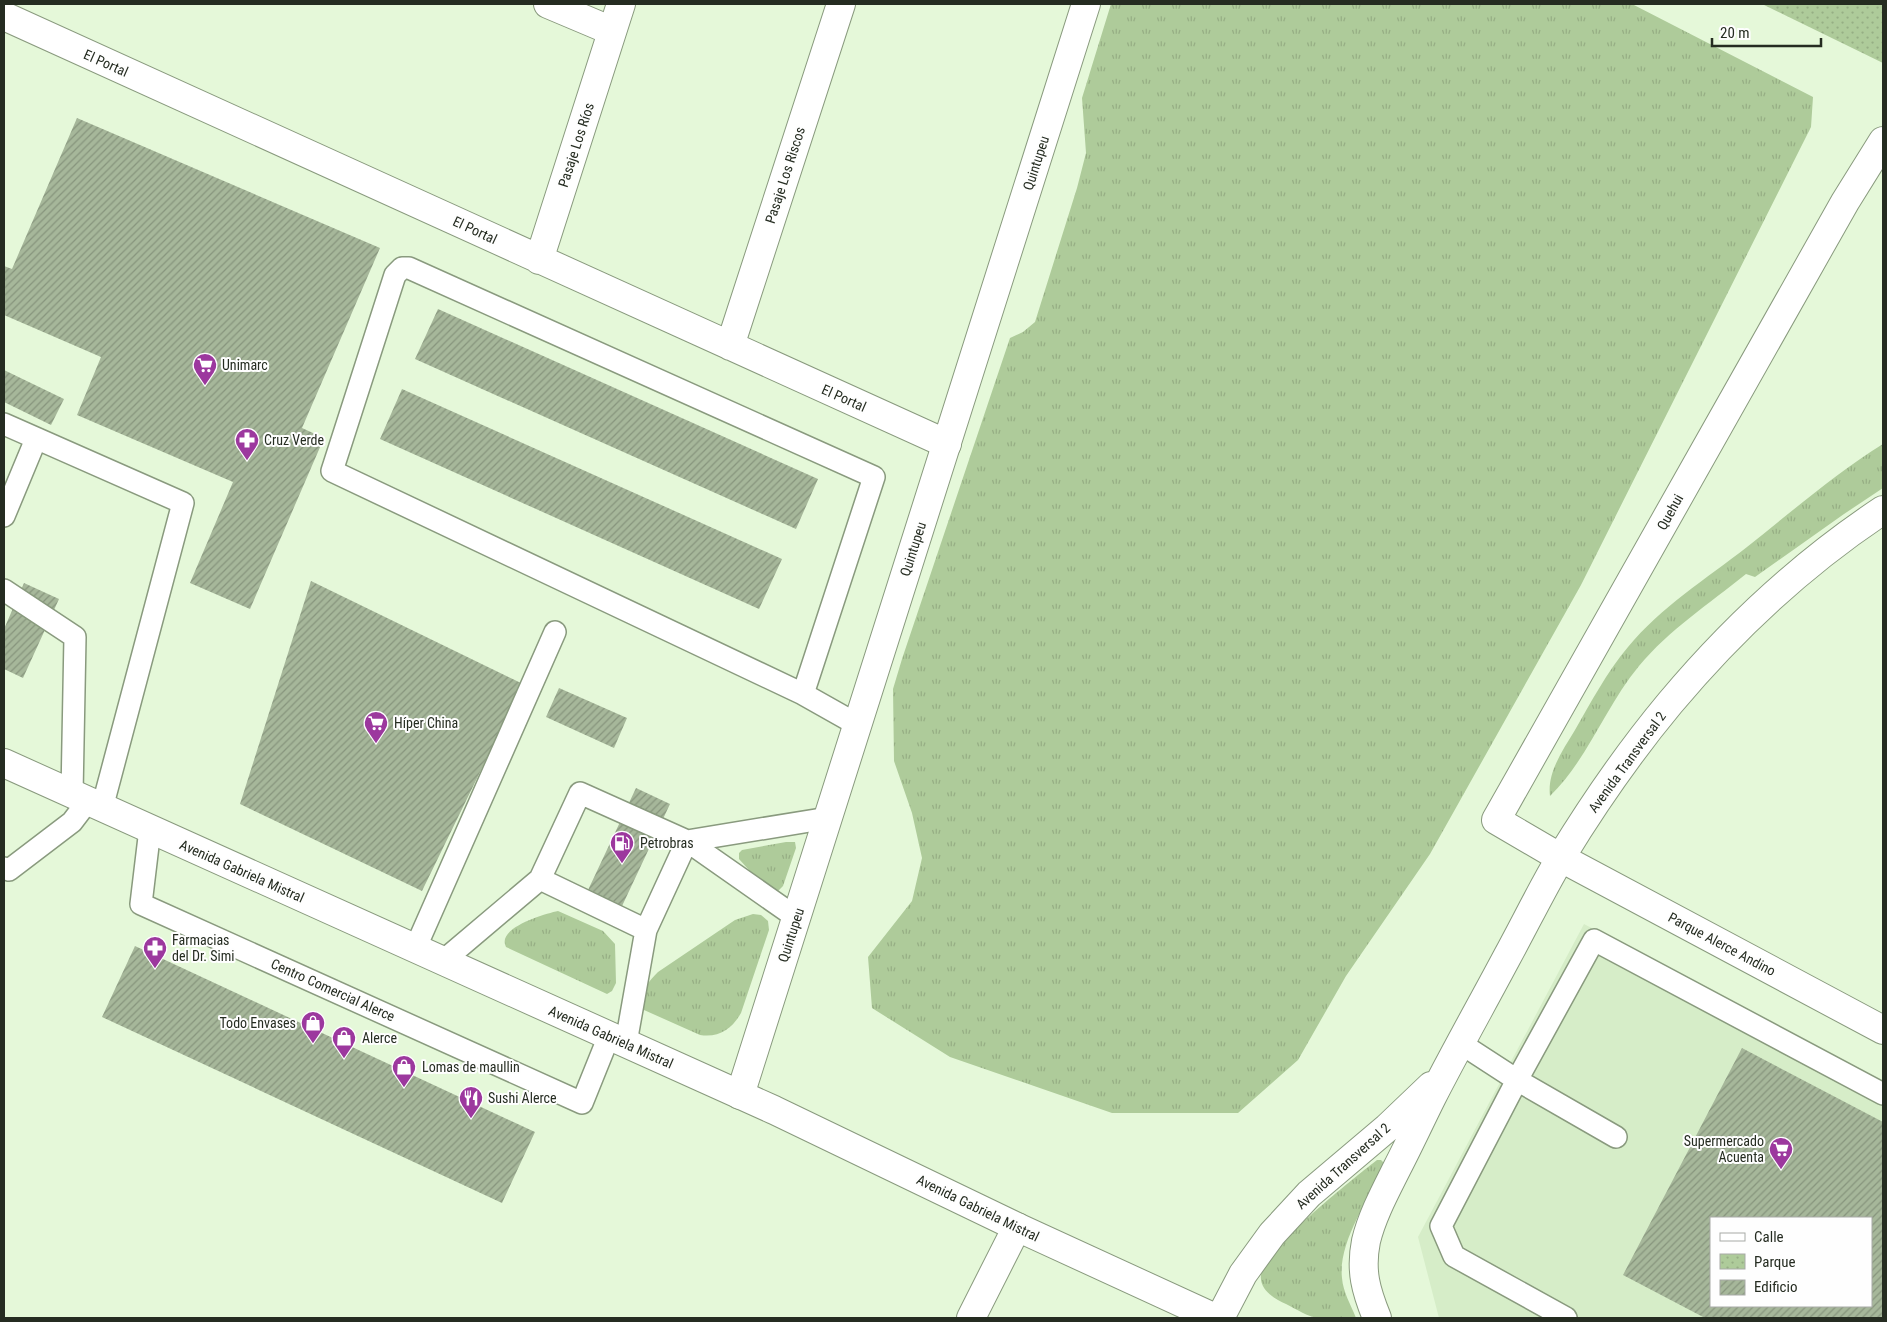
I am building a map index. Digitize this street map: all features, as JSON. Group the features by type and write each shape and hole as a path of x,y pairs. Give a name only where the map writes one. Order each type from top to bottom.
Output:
{"street":[{"path":"548,4 612,31"},
{"name":"Pasaje Los Ríos","path":"539,260 621,4"},
{"name":"Pasaje Los Riscos","path":"730,346 841,4"},
{"name":"Quintupeu","path":"740,1095 1086,4"},
{"name":"El Portal","path":"4,16 947,444"},
{"name":"Quehui","path":"1561,858 1496,820 1840,210 1883,141"},
{"name":"Avenida Transversal 2","path":"1377,1318 1364,1280 1363,1261 1366,1241 1373,1219 1460,1043 1561,858 1598,798 1641,740 1704,664 1740,627 1818,558 1883,510"},
{"name":"Avenida Gabriela Mistral","path":"4,764 618,1039 1215,1318"},
{"name":"Parque Alerce Andino","path":"1561,858 1883,1030"},
{"name":"Avenida Transversal 2","path":"1220,1318 1243,1274 1272,1234 1308,1194 1387,1128 1445,1073"},
{"path":"971,1318 1017,1227"}],"lane":[{"path":"803,694 874,477 409,268 402,268 395,275 332,471 803,694 858,724"},
{"path":"4,424 182,503 148,636 87,801 72,822 9,870 4,868"},
{"path":"4,516 36,439"},
{"path":"4,590 75,637 87,801"},
{"path":"415,949 555,632"},
{"path":"443,961 540,879 580,793 687,841 796,918"},
{"path":"687,841 828,818"},
{"name":"Centro Comercial Alerce","path":"150,829 140,904 582,1103 618,1039"},
{"path":"618,1039 646,930 687,841"},
{"path":"540,879 646,930"},
{"path":"1566,1318 1454,1256 1441,1226 1516,1080 1594,940 1883,1094"},
{"path":"1460,1043 1516,1080 1616,1137"}],"shaded area":[{"path":"1584,924 1883,1081 1883,1318 1439,1318 1418,1237"}],"green space":[{"path":"1111,4 1632,4 1813,97 1811,127 1581,585 1430,854 1346,976 1298,1060 1238,1113 1112,1113 950,1057 872,1008 868,957 912,901 922,858 912,813 894,761 893,689 1010,338 1023,332 1035,322 1086,153 1082,98"},
{"path":"1762,4 1883,4 1883,63"},
{"path":"1883,444 1883,488 1755,577 1746,574 1690,617 1664,640 1639,666 1627,682 1575,766 1550,796 1553,770 1561,753 1606,677 1641,633 1684,594 1831,480"},
{"path":"795,842 796,848 783,886 776,893 767,890 739,859 739,853 742,850"},
{"path":"558,911 603,931 615,944 616,983 612,991 607,994 506,947 505,940 514,928 543,915"},
{"path":"753,914 761,915 768,921 769,930 741,1013 729,1028 719,1034 700,1035 644,1010 642,1004 643,994 650,980 658,972 735,920"},
{"path":"1377,1160 1381,1160 1384,1163 1383,1169 1349,1236 1342,1265 1344,1288 1356,1318 1327,1319 1314,1317 1273,1297 1265,1289 1261,1280 1266,1263 1293,1231"}],"building":[{"name":"Unimarc","path":"77,118 380,248 302,428 324,438 250,609 190,583 233,482 77,415 101,357 4,315 4,266 12,269"},
{"path":"438,309 818,479 796,529 415,359"},
{"path":"4,370 64,399 51,425 4,402"},
{"path":"402,389 782,559 759,609 380,439"},
{"name":"Híper China","path":"311,581 523,684 422,891 240,804"},
{"path":"24,583 59,599 23,678 4,669 4,629"},
{"path":"559,688 627,718 614,748 546,717"},
{"path":"636,788 670,804 615,921 581,905"},
{"path":"135,946 535,1132 502,1203 102,1017"},
{"name":"Supermercado Acuenta","path":"1742,1048 1883,1122 1883,1318 1705,1318 1623,1275"}],"place":[{"name":"Unimarc","path":"205,386"},
{"name":"Cruz Verde","path":"247,461"},
{"name":"Híper China","path":"376,744"},
{"name":"Petrobras","path":"622,864"},
{"name":"Farmacias del Dr. Simi","path":"155,969"},
{"name":"Todo Envases","path":"313,1044"},
{"name":"Alerce","path":"344,1059"},
{"name":"Lomas de maullin","path":"404,1088"},
{"name":"Sushi Alerce","path":"471,1119"},
{"name":"Supermercado Acuenta","path":"1781,1170"}]}
